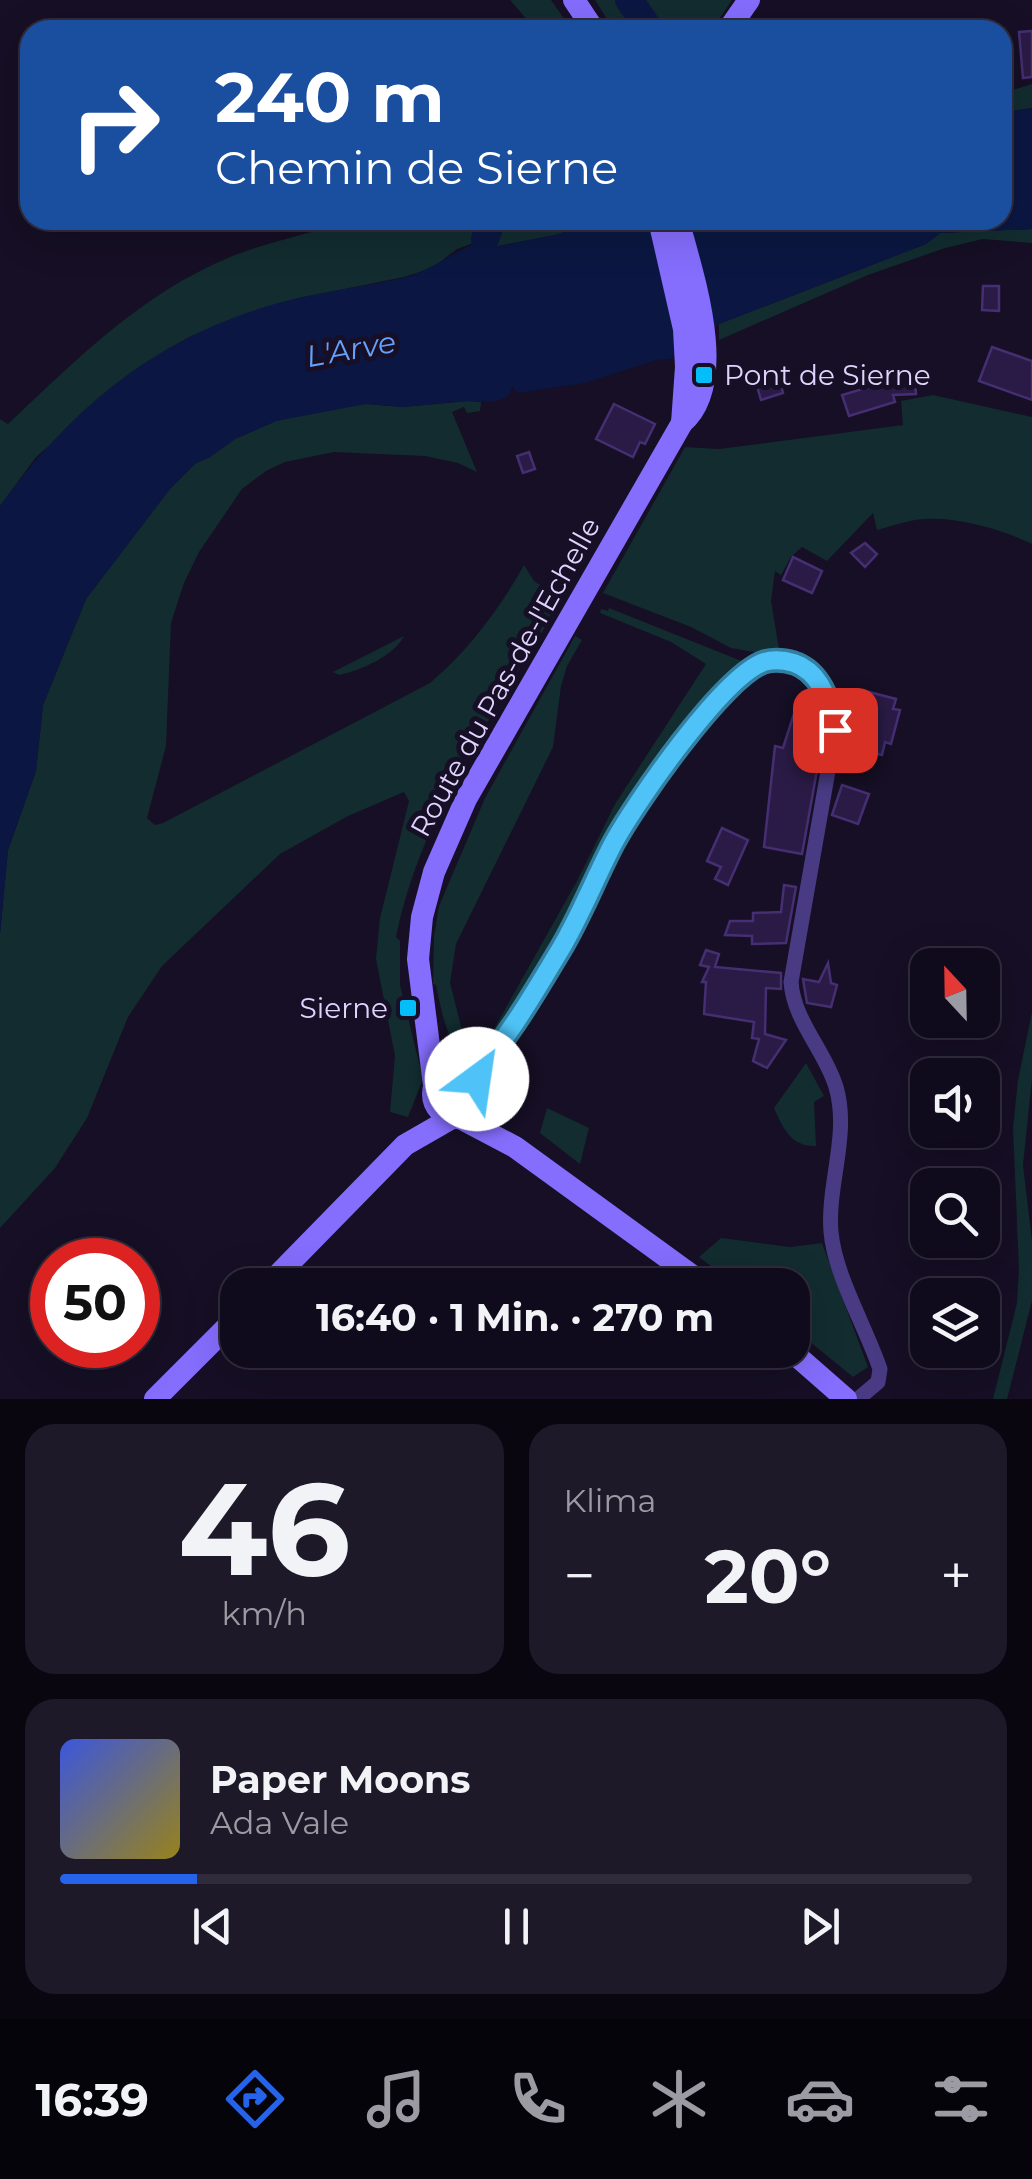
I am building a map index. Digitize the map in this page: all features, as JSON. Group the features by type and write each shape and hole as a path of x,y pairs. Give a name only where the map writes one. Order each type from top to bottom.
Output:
{"main road":[{"name":"Route du Pas-de-l'Echelle","path":"662,230 686,346 685,418"},
{"name":"Route du Pas-de-l'Echelle","path":"433,1088 430,1031 420,987 419,940 427,895 442,850 492,752 701,396 705,360 694,283 681,230"},
{"name":"Route du Pas-de-l'Echelle","path":"430,1031 472,1078 515,1147"},
{"path":"285,1268 405,1144 445,1072 472,1078 478,1108 405,1144"},
{"path":"433,1088 437,1108 456,1118"},
{"name":"Route du Pas-de-l'Echelle","path":"456,1118 515,1147 681,1268"},
{"path":"156,1399 220,1334"},
{"path":"810,1368 846,1399"}],"street":[{"path":"472,1078 551,966 633,812 706,715 736,682 763,662 789,661 808,672 830,704 835,730 791,982 799,1016 838,1094 832,1239 880,1369 878,1382 858,1399"}],"green space":[{"path":"510,0 551,0 565,20 527,20"},
{"path":"595,0 732,0 719,20 608,20"},
{"path":"1032,84 1032,108 1012,111 1012,90"},
{"path":"1032,229 1032,243 983,239 945,248 868,275 719,340 719,324 926,244 940,233"},
{"path":"319,230 571,230 493,247 484,239 457,249 432,268 295,299 191,336 155,357 36,457 0,506 0,419 8,424 139,309 198,272 245,251"},
{"path":"933,395 1032,417 1032,544 993,529 951,520 918,520 877,530 873,513 827,561 802,547 781,575 775,571 771,601 779,649 759,653 731,648 691,627 603,593 685,447 719,449 903,425 901,401"},
{"path":"481,402 480,411 467,413 464,407 452,412 477,472 458,463 425,456 334,452 285,462 242,489 199,552 171,623 166,746 147,818 155,825 163,823 430,683 482,628 524,565 534,581 557,596 548,622 458,774 421,853 407,894 396,937 400,941 400,985 423,1079 408,1117 390,1112 395,1056 376,959 380,918 409,801 404,792 348,816 280,854 162,966 128,1017 87,1118 55,1168 0,1228 0,934 8,850 36,771 43,705 86,599 169,490 196,463 235,439 276,421 333,408"},
{"path":"609,608 749,664 609,839 534,983 486,1049 474,1056 465,1054 450,1036 433,984 439,906 485,798 575,636 582,640 561,686 553,747 456,944 450,983 462,1030 473,1045 494,1029 577,881 615,804 706,664 671,642 600,613 601,609"},
{"path":"404,636 393,650 376,661 347,673 333,672"},
{"path":"1032,1012 1032,1079 1023,1165 1032,1241 1032,1301 1007,1399 993,1399 1017,1303 1013,1128"},
{"path":"806,1063 824,1096 814,1102 816,1146 794,1140 774,1108"},
{"path":"547,1108 589,1128 580,1164 540,1133"},
{"path":"721,1238 790,1247 822,1243 868,1367 853,1377 810,1342 810,1268 714,1268 699,1257"}],"water":[{"path":"1032,108 1032,229 1012,230 1012,111"},
{"name":"L'Arve","path":"571,230 1009,230 940,233 926,244 719,324 670,359 585,383 517,393 512,386 509,396 494,402 403,407 366,404 276,421 235,439 196,463 169,490 86,599 43,705 36,771 8,850 0,934 0,506 30,468 94,401 167,349 208,329 251,311 298,298 414,274 485,239 493,247"}],"building":[{"path":"1032,31 1032,77 1023,78 1019,32"},
{"path":"983,286 999,286 999,311 982,310"},
{"path":"992,347 1032,361 1032,400 979,381"},
{"path":"777,370 783,393 761,400 754,376"},
{"path":"889,381 915,381 916,394 893,395 895,402 849,416 842,395"},
{"path":"614,404 655,424 633,457 596,439"},
{"path":"529,452 535,469 523,473 517,456"},
{"path":"865,543 877,554 865,567 851,553"},
{"path":"793,557 822,571 812,593 783,580"},
{"path":"869,692 896,699 893,709 900,710 891,744 885,742 882,755 862,750 859,758 846,755 861,700 866,701"},
{"path":"799,698 816,703 824,731 802,854 764,847 775,746 783,748"},
{"path":"842,785 869,794 858,824 832,815"},
{"path":"722,828 748,840 728,885 715,879 721,867 707,861"},
{"path":"784,885 796,887 786,943 752,944 752,936 725,935 730,921 753,921 753,913 781,912"},
{"path":"706,950 719,954 715,967 781,973 781,989 766,988 765,1034 786,1040 767,1068 753,1061 759,1039 752,1038 754,1022 704,1014 706,982 702,982 709,967 700,965"},
{"path":"828,963 831,983 837,985 831,1007 807,1003 803,979 819,982"}],"waterway":[{"path":"629,0 643,20"},
{"path":"485,239 488,230"}],"place":[{"name":"Pont de Sierne","path":"704,375"},
{"name":"Sierne","path":"408,1008"}],"route":[{"path":"477,1079 474,1075 551,966 633,812 677,751 736,682 763,662 777,660 800,665 824,692 835,730"}]}
